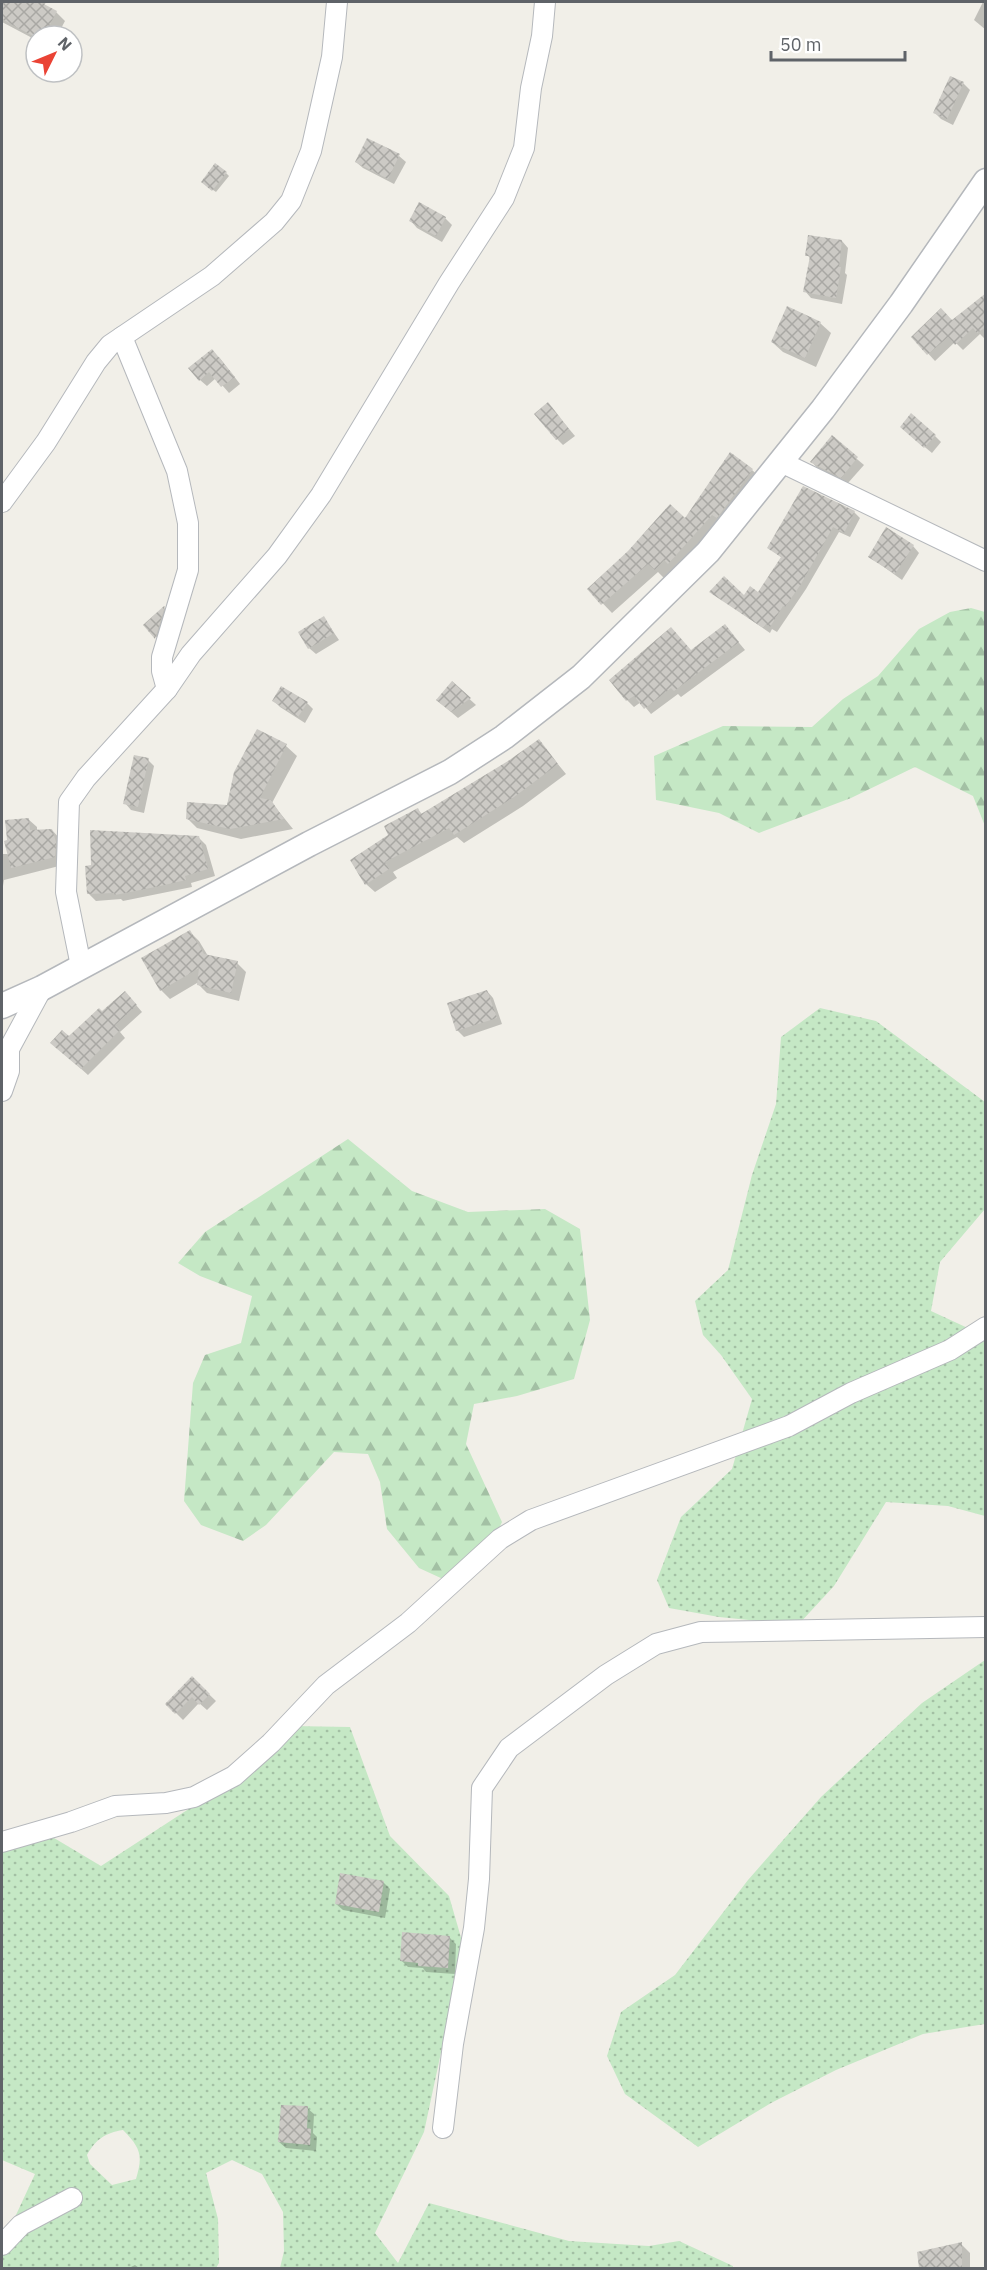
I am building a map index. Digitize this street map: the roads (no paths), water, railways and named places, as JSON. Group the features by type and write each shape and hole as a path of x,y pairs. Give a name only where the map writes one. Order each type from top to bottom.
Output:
{"street":[{"path":"2,502 46,441 96,362 110,345 212,276 274,222 291,201 311,151 332,57 337,2"},
{"path":"81,966 66,892 69,802 86,778 167,689 191,654 277,556 321,495 449,283 504,198 524,148 531,88 542,36 545,2"},
{"path":"2,1006 42,988 309,844 450,772 504,737 580,677 708,552 823,409 901,304 986,181"},
{"path":"122,337 177,471 188,523 188,570 162,657 162,671 167,689"},
{"path":"781,462 986,561"},
{"path":"2,1091 9,1071 9,1049 42,988"},
{"path":"2,1842 71,1822 115,1806 166,1803 194,1797 234,1776 271,1743 326,1685 408,1623 500,1539 531,1520 789,1426 851,1393 950,1350 986,1327"},
{"path":"443,2128 453,2044 474,1928 479,1880 482,1788 509,1748 606,1675 656,1644 701,1632 986,1627"},
{"path":"2,2245 21,2225 72,2198"}]}
